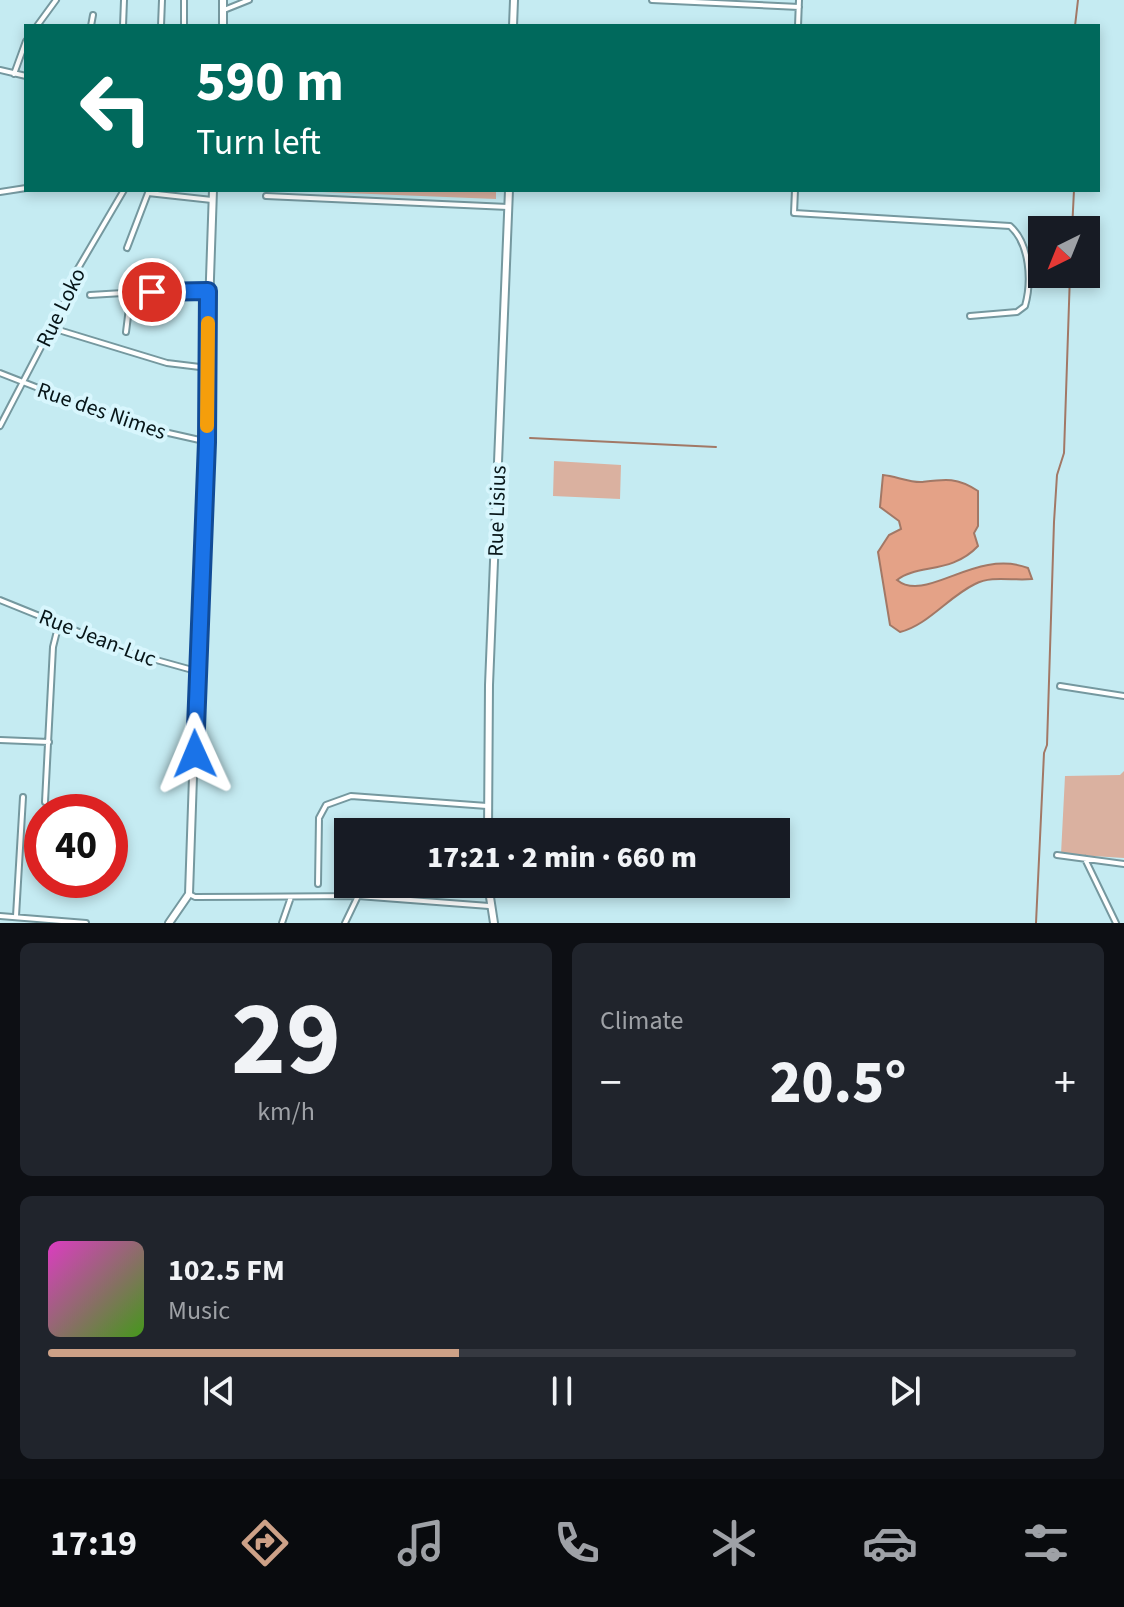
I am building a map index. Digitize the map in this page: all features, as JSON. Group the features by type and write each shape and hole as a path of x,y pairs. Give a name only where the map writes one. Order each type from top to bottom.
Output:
{"street":[{"path":"38,24 56,0"},
{"path":"123,24 124,0"},
{"path":"161,24 162,0"},
{"path":"184,0 184,24"},
{"path":"223,0 223,24"},
{"path":"224,10 249,0"},
{"path":"513,24 514,0"},
{"path":"652,0 799,7"},
{"path":"798,24 799,0"},
{"path":"91,24 93,15"},
{"path":"14,74 24,46"},
{"path":"0,70 24,76"},
{"path":"0,192 24,188"},
{"name":"Rue Loko","path":"0,426 52,328 73,277 123,192"},
{"path":"169,923 189,894 207,442 208,291 213,192"},
{"name":"Rue Lisius","path":"488,818 489,685 509,192"},
{"path":"795,192 794,213 1010,226 1022,241 1027,262 1025,306 1017,312 970,316"},
{"path":"127,248 148,193 212,200"},
{"path":"266,196 508,207"},
{"path":"90,295 208,291"},
{"path":"126,332 131,292"},
{"path":"52,328 167,363 208,368"},
{"name":"Rue des Nimes","path":"0,373 133,425 207,442"},
{"name":"Rue Jean-Luc","path":"0,600 131,653 196,671"},
{"path":"46,794 53,647 59,623"},
{"path":"1060,686 1124,696"},
{"path":"0,740 49,742"},
{"path":"318,884 319,818 326,805 351,796 488,806"},
{"path":"16,916 23,797"},
{"path":"1057,855 1124,864"},
{"path":"1085,859 1116,923"},
{"path":"189,894 195,897 334,896"},
{"path":"282,923 291,897"},
{"path":"345,923 357,898"},
{"path":"381,898 486,906"},
{"path":"487,898 486,906 494,923"},
{"path":"3,919 16,916 86,923"}],"shaded area":[{"path":"322,192 496,192 496,199"},
{"path":"554,461 621,465 620,499 553,496"},
{"path":"883,475 918,482 951,480 978,491 978,526 974,533 978,546 957,561 914,572 897,580 909,586 922,585 971,569 1008,564 1028,568 1032,579 982,581 920,623 900,632 890,625 878,552 889,535 901,529 899,521 880,507"},
{"path":"1124,771 1124,858 1061,854 1065,776 1120,775"}],"waterway":[{"path":"1075,24 1078,0"},
{"path":"1073,216 1074,192"},
{"path":"1036,923 1044,753 1047,745 1054,522 1057,475 1064,453 1070,288"},
{"path":"530,438 716,447"}],"slow traffic":[{"path":"207,426 208,323"}],"route":[{"path":"152,292 208,291 207,442 195,754"}]}
